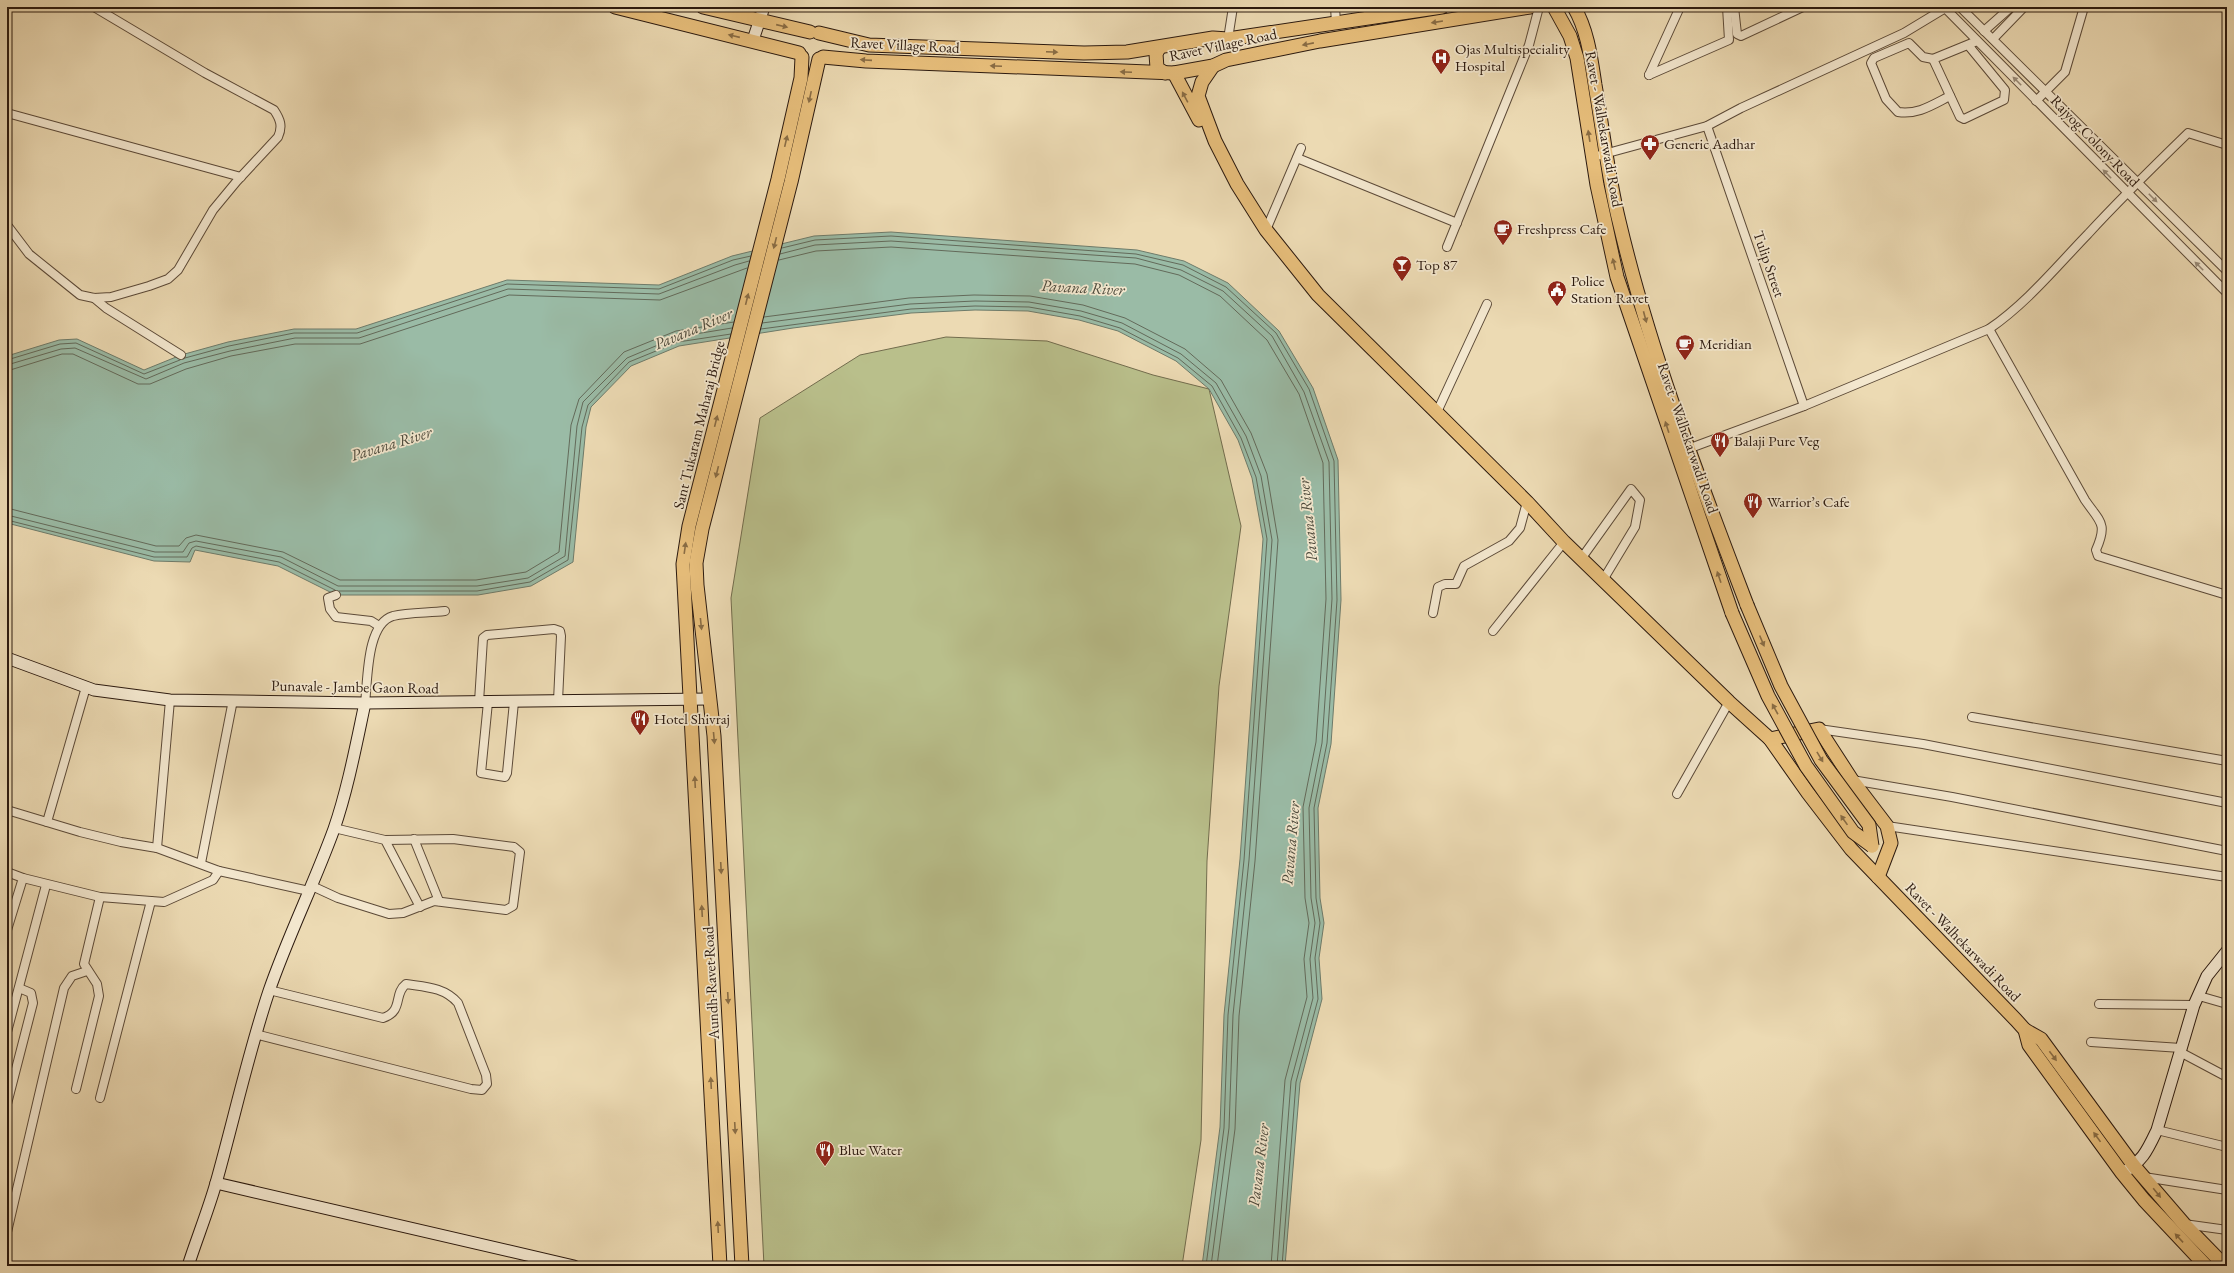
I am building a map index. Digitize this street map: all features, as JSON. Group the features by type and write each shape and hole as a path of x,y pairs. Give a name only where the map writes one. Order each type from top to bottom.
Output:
{"main road":[{"path":"615,7 753,40 800,55 810,61 821,58 827,44 814,33 703,7"},
{"name":"Ravet Village Road","path":"814,33 868,44 1084,53 1127,52 1213,38 1225,40 1400,10 1439,7"},
{"name":"Ravet Village Road","path":"821,58 1169,73 1213,66 1226,60 1320,41 1530,7"},
{"name":"Ravet - Walhekarwadi Road","path":"1554,7 1570,36 1577,58 1593,157 1617,278 1732,613 1768,696 1806,766 1853,832 1872,846 1884,860"},
{"name":"Ravet - Walhekarwadi Road","path":"1574,7 1580,17 1589,48 1619,220 1651,337 1688,449 1747,605 1781,686 1821,760 1869,825 1872,846"},
{"path":"800,55 799,40 814,33"},
{"path":"1225,40 1228,49 1226,60"},
{"path":"1159,48 1156,54 1157,68 1169,73 1203,126 1215,141"},
{"name":"Sant Tukaram Maharaj Bridge","path":"689,700 683,564 686,541 778,179 801,78 800,55"},
{"name":"Sant Tukaram Maharaj Bridge","path":"709,699 697,585 696,563 699,544 821,58"},
{"path":"1213,66 1202,82 1198,96 1215,141"},
{"name":"Ravet - Walhekarwadi Road","path":"1215,141 1237,184 1266,230 1318,295 1527,502 1581,559 1729,702 1770,739 1808,793 1851,848 2025,1030"},
{"name":"Aundh-Ravet Road","path":"709,699 714,736 742,1266"},
{"name":"Aundh-Ravet Road","path":"689,700 720,1266"},
{"path":"1770,739 1819,728 1852,780 1887,826 1891,843 1878,877"},
{"path":"2025,1030 2041,1039 2134,1166 2184,1224 2225,1266"},
{"path":"2025,1030 2030,1045 2122,1173 2144,1200 2206,1266"},
{"path":"2074,1106 2085,1098"}],"street":[{"path":"7,224 29,254 80,295 94,298 111,297 168,279 188,256 214,210 241,177 278,137 281,130 280,119 274,110 205,73 94,7"},
{"path":"753,40 764,7"},
{"path":"1225,40 1233,7"},
{"path":"1334,7 1336,22"},
{"path":"1447,247 1531,39 1539,7"},
{"path":"1680,7 1649,75 1729,40 1727,7"},
{"path":"1734,7 1737,34 1741,36 1803,7"},
{"name":"Rajyog Colony Road","path":"1960,7 2227,272"},
{"path":"1984,31 2011,7"},
{"path":"1992,39 2024,7"},
{"path":"2036,100 2065,72 2084,7"},
{"path":"1593,157 1707,126 1740,108 1904,33 1946,8"},
{"name":"Rajyog Colony Road","path":"1946,8 2126,193 2227,293"},
{"path":"1950,96 1923,110 1913,113 1898,112 1886,100 1871,63 1874,58 1909,42 1923,57 1933,59 1977,41"},
{"path":"1933,59 1960,117 1964,119 2004,100 2006,96 2005,90 1968,45"},
{"path":"7,113 241,177"},
{"name":"Tulip Street","path":"1707,126 1804,406"},
{"path":"1676,453 1804,406 1990,329 2007,317 2032,293 2126,193 2188,133 2227,145"},
{"path":"1266,230 1302,148"},
{"path":"1297,158 1457,223"},
{"path":"94,298 106,308 181,355"},
{"path":"1437,412 1487,304"},
{"path":"1990,329 2085,500 2101,524 2104,532 2096,550 2098,556 2227,595"},
{"path":"1581,559 1631,489 1640,500 1635,527 1603,580"},
{"path":"1433,612 1438,587 1445,584 1456,584 1464,566 1509,541 1520,528 1527,502"},
{"path":"1493,631 1564,542"},
{"path":"336,595 328,598 330,609 336,617 371,621 379,626"},
{"path":"188,1266 216,1183 255,1034 269,990 289,935 311,888 334,828 342,802 365,703 372,642 379,626 392,616 445,611"},
{"path":"514,702 507,773 505,777 481,773 484,638 487,635 554,629 560,631 562,636 558,701"},
{"name":"Punavale - Jambe Gaon Road","path":"7,658 86,688 117,694 170,700 365,703 709,699"},
{"path":"47,822 86,688"},
{"path":"157,848 170,700"},
{"path":"200,863 233,700"},
{"path":"1677,794 1729,702"},
{"path":"1972,717 2227,761"},
{"path":"1819,728 1923,744 2227,803"},
{"path":"1852,780 1952,797 2227,851"},
{"path":"7,810 121,842 157,848 219,871 311,888 389,914 403,913 427,903 439,901 506,910 511,909 513,906 519,849 453,839 385,840 334,828"},
{"path":"1887,826 2227,877"},
{"path":"414,839 439,901"},
{"path":"385,840 420,907"},
{"path":"7,872 23,878 100,897 164,902 213,880 219,871"},
{"path":"7,930 23,878"},
{"path":"7,1032 46,884"},
{"path":"76,1089 99,996 97,984 87,971 84,964 100,897"},
{"path":"100,1098 151,901"},
{"path":"2122,1173 2142,1159 2156,1130 2196,1001 2207,976 2227,952"},
{"path":"7,1232 64,988 72,976 87,971"},
{"path":"255,1034 471,1089 482,1090 487,1084 486,1075 458,1003 451,995 439,989 406,984 401,987 397,1006 390,1016 383,1018 269,990"},
{"path":"7,1104 33,1003 31,993 19,988"},
{"path":"2099,1004 2196,1001 2227,1004"},
{"path":"2091,1042 2180,1050 2227,1077"},
{"path":"2156,1130 2227,1147"},
{"path":"2144,1177 2227,1190"},
{"path":"216,1183 574,1266"},
{"path":"2184,1224 2227,1230"}],"shaded area":[{"path":"946,337 1047,341 1153,375 1209,389 1241,526 1219,686 1207,861 1201,1140 1182,1266 764,1266 731,598 760,418 860,355"}],"water":[{"name":"Pavana River","path":"891,232 1137,250 1184,261 1228,283 1279,331 1313,388 1338,460 1341,600 1331,744 1318,808 1320,898 1324,923 1319,958 1322,999 1300,1083 1285,1266 1202,1266 1220,1127 1224,1015 1240,859 1263,539 1252,478 1238,440 1209,389 1176,361 1118,331 1079,320 1028,311 975,310 911,313 793,328 679,346 631,366 591,407 586,427 573,562 531,586 478,595 336,595 278,566 195,550 190,562 154,561 7,523 7,356 59,340 77,339 144,370 181,355 228,342 294,329 356,329 507,280 659,285 732,256 814,236"}],"place":[{"name":"Ojas Multispeciality Hospital","path":"1441,75"},
{"name":"Generic Aadhar","path":"1650,161"},
{"name":"Freshpress Cafe","path":"1503,246"},
{"name":"Top 87","path":"1402,282"},
{"name":"Police Station Ravet","path":"1557,307"},
{"name":"Meridian","path":"1685,361"},
{"name":"Balaji Pure Veg","path":"1720,458"},
{"name":"Warrior’s Cafe","path":"1753,519"},
{"name":"Hotel Shivraj","path":"640,736"},
{"name":"Blue Water","path":"825,1167"}]}
